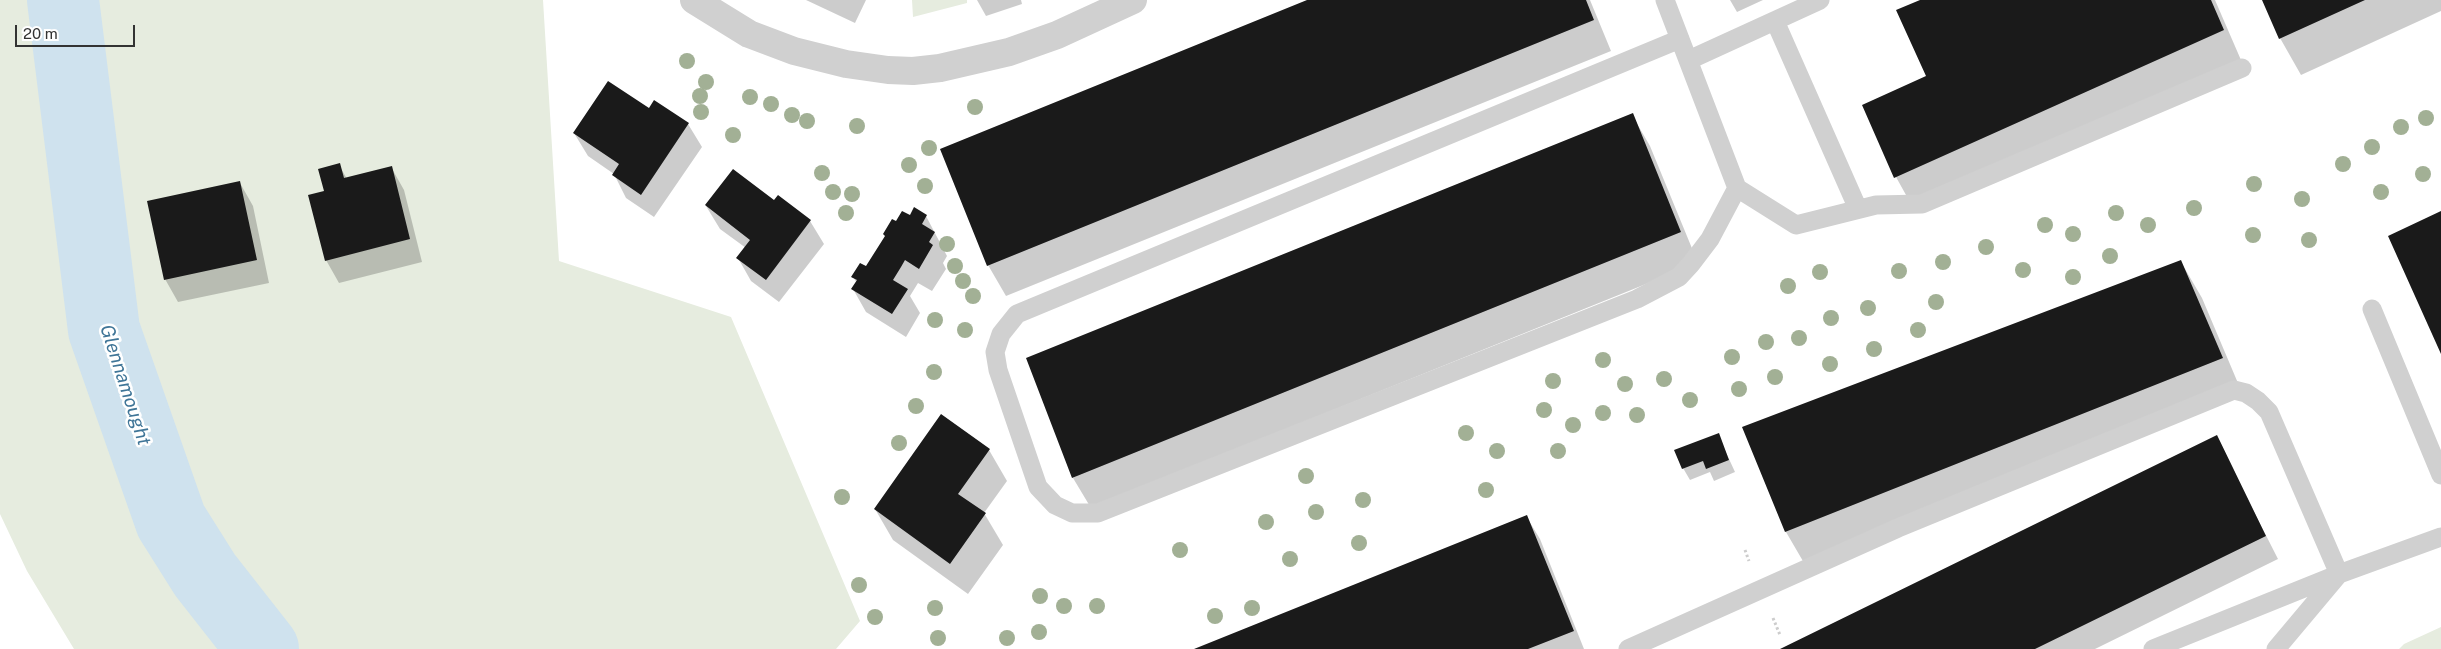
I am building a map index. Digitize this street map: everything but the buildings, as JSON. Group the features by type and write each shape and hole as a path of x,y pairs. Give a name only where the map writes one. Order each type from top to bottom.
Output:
{"street":[{"path":"694,0 749,34 794,51 846,64 913,70 940,68 1009,52 1057,35 1133,0"}],"lane":[{"path":"1665,0 1737,188 1796,225 1876,205 1922,204 2242,68"},
{"path":"1688,60 1820,0"},
{"path":"1775,21 1858,209"},
{"path":"1680,39 1017,314 1001,334 995,352 998,370 1038,487 1055,506 1072,513 1098,513 1637,299 1673,280 1691,264 1710,239 1737,188"},
{"path":"2372,309 2441,475"},
{"path":"1628,649 1898,528 2234,390 2252,397 2269,412 2338,574"},
{"path":"2153,649 2338,574 2441,536"},
{"path":"2276,649 2338,574"}],"shaded area":[{"path":"0,0 543,0 559,261 731,317 860,621 836,649 74,649 27,571 0,514"},
{"path":"912,0 967,0 967,3 913,17"},
{"path":"2441,627 2441,649 2399,649 2404,644"}],"waterway":[{"name":"Glennamought","path":"63,0 104,330 171,521 205,575 263,649"}]}
